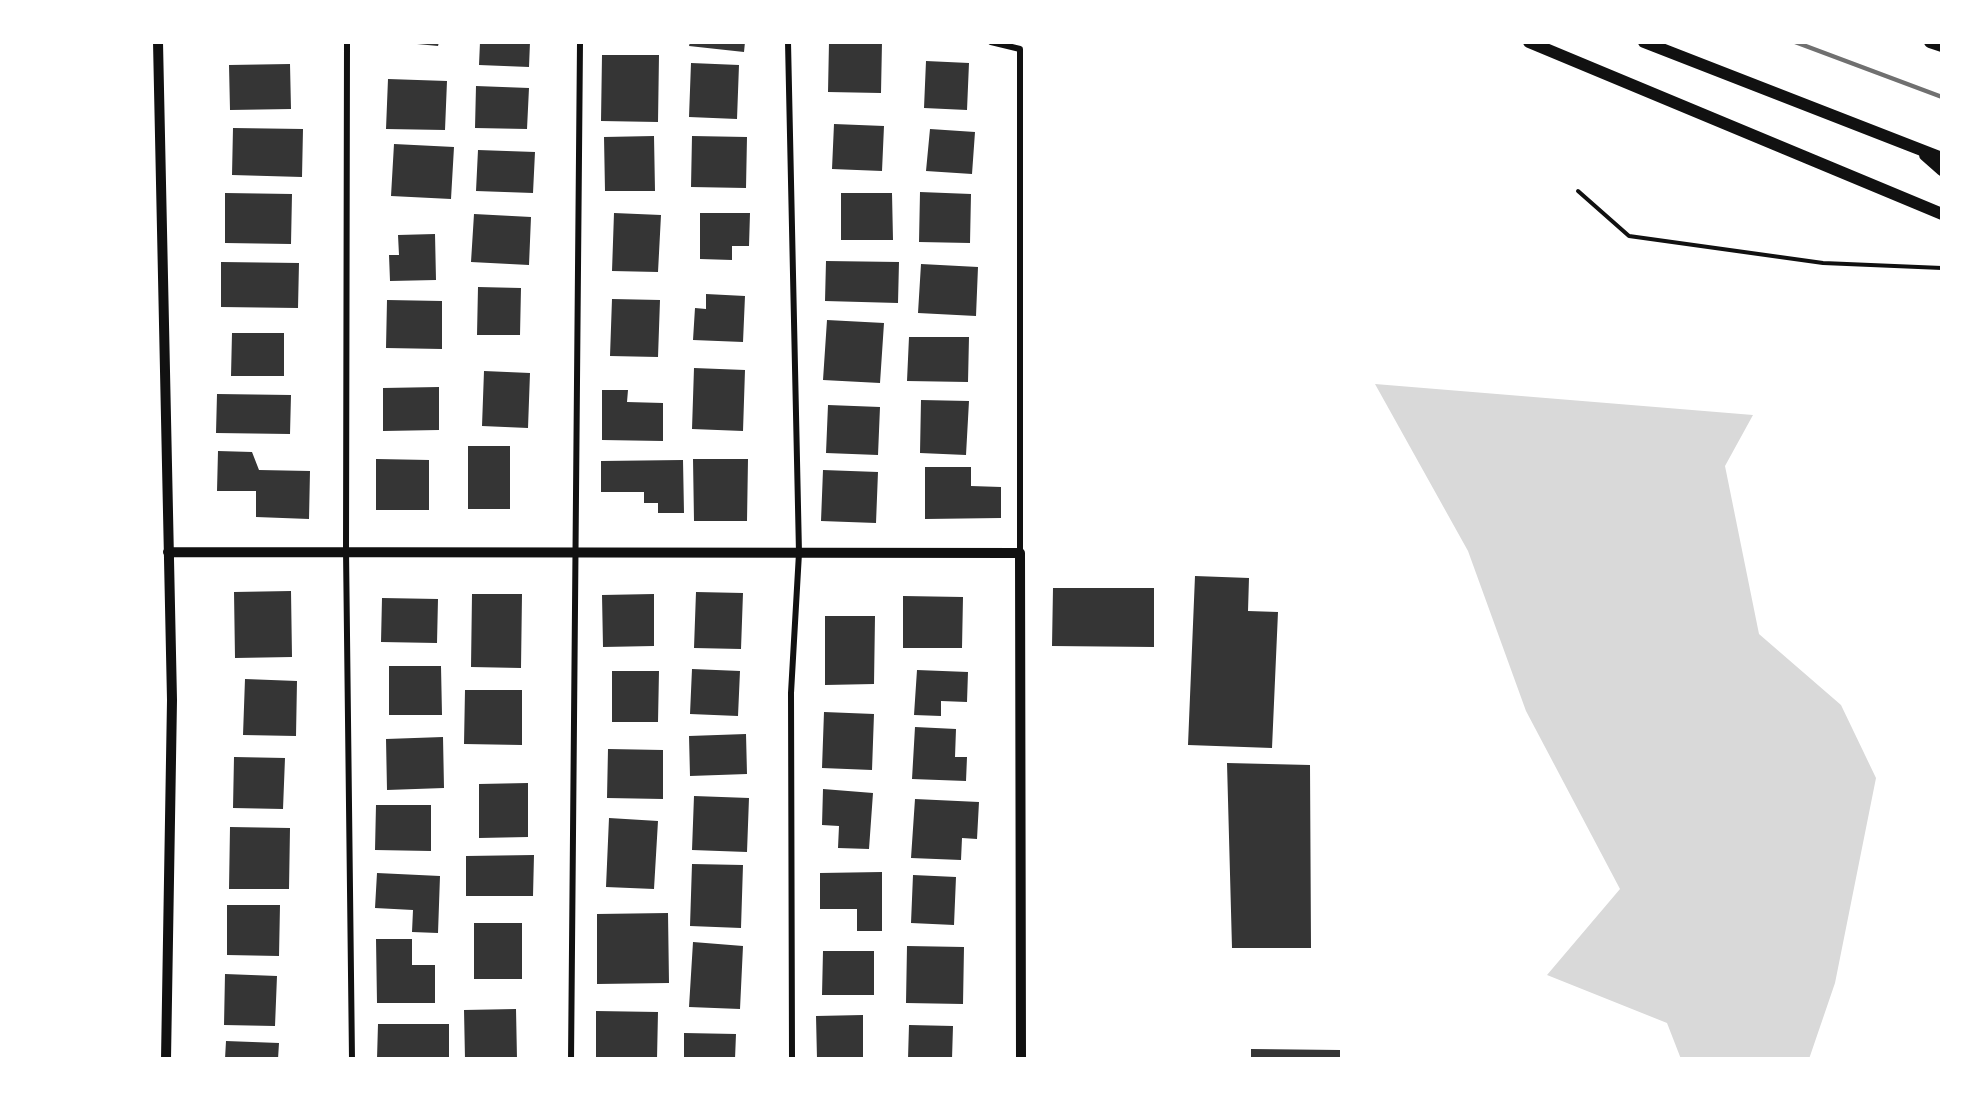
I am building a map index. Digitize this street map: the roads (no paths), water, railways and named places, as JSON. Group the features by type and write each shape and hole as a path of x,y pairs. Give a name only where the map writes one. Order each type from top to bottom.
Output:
{"main road":[{"path":"1529,42 1942,214"},
{"path":"1644,42 1942,158"},
{"path":"1930,42 1942,46"},
{"path":"1917,149 1942,170"}],"street":[{"path":"158,42 172,700 166,1059"},
{"path":"347,42 346,550 352,1059"},
{"path":"571,1059 578,552 580,42"},
{"path":"788,42 799,553 791,693 792,1059"},
{"path":"991,42 1020,50 1021,1059"},
{"path":"168,552 346,550 1020,553"}],"railway":[{"path":"1795,42 1942,97"}]}
